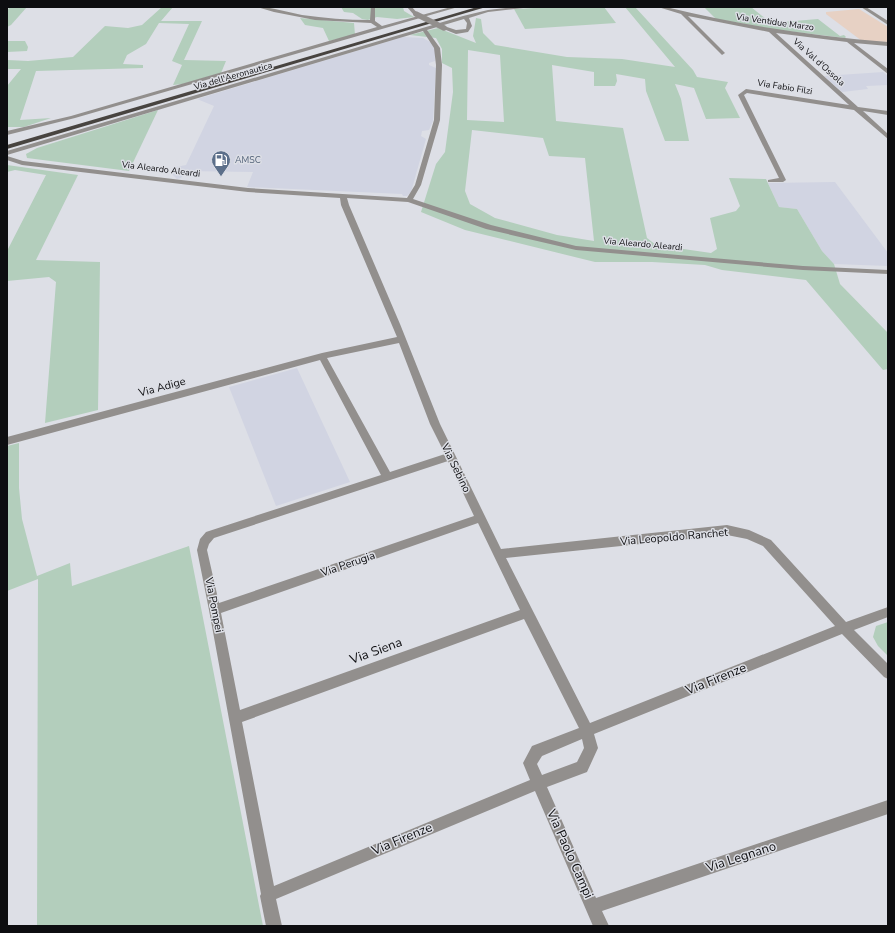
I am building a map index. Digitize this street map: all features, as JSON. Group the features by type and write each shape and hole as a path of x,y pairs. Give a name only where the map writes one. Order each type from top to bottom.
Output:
{"highway":[{"path":"7,142 470,7"},
{"path":"7,147 483,7"}],"street":[{"path":"259,7 317,20 342,22 372,21 381,28"},
{"path":"372,21 373,7"},
{"path":"410,7 416,14 444,28 456,32 468,30 470,27 470,22 465,17"},
{"path":"7,133 73,117 456,7"},
{"path":"465,17 488,11 530,7"},
{"name":"Via Ventidue Marzo","path":"660,7 700,17 769,30 849,41 888,44"},
{"path":"690,7 700,17"},
{"path":"862,7 888,23"},
{"path":"683,13 722,53"},
{"name":"Via dell'Aeronautica","path":"7,153 465,17"},
{"path":"409,200 418,185 437,120 439,65 437,48 424,29"},
{"name":"Via Val d'Ossola","path":"769,30 857,108 888,138"},
{"path":"849,41 888,72"},
{"name":"Via Fabio Filzi","path":"770,180 783,180 741,93 749,90 888,113"},
{"name":"Via Aleardo Aleardi","path":"7,158 30,164 248,190 409,200 489,227 576,248 886,274"},
{"name":"Via Sebino","path":"343,196 345,205 402,339 435,424 527,613 587,731"},
{"name":"Via Adige","path":"7,441 322,356 402,339"},
{"path":"322,356 387,476"},
{"name":"Via Pompei","path":"274,926 267,896 236,718 202,550 204,542 210,535 450,456"},
{"name":"Via Perugia","path":"215,610 480,518"},
{"name":"Via Leopoldo Ranchet","path":"499,554 727,530 749,535 767,543 844,628 888,673"},
{"name":"Via Firenze","path":"538,783 530,763 537,752 844,628 888,612"},
{"name":"Via Siena","path":"236,718 527,613"},
{"name":"Via Firenze","path":"267,896 538,783 582,767 591,748 587,731"},
{"name":"Via Paolo Campi","path":"538,783 601,926"},
{"name":"Via Legnano","path":"593,906 793,840 888,806"}],"shaded area":[{"path":"859,9 888,27 888,42 862,41 826,14 826,12"},
{"name":"AMSC","path":"403,37 423,38 432,43 435,48 435,61 429,63 429,65 436,68 433,121 429,130 422,131 421,136 426,139 411,192 407,196 403,196 402,194 247,187 253,172 185,171 181,178 177,179 172,174 176,167 186,165 214,106 197,99"},
{"path":"883,72 888,76 888,85 866,86 868,89 842,92 824,76"},
{"path":"835,182 888,253 888,266 834,264 822,251 797,209 779,207 768,183"},
{"path":"297,368 350,482 276,506 229,387"}],"green space":[{"path":"7,7 27,7 11,25 7,27 7,11 9,8"},
{"path":"162,7 173,7 161,21 202,21 184,60 226,61 221,73 183,84 173,85 182,65 172,61 189,24 159,23 146,44 127,55 123,64 143,65 143,68 36,71 20,120 51,118 24,127 7,127 7,86 21,69 7,69 7,60 28,61 73,57 105,26 128,28 142,25"},
{"path":"341,7 403,7 404,11 414,17 397,19 377,17 368,20 362,19 353,13 344,12"},
{"path":"604,7 616,23 525,29 514,9"},
{"path":"625,7 635,7 693,70 697,77 728,82 725,88 740,118 706,119 694,88 675,84 681,99 689,141 665,141 646,91 645,79 616,74 617,81 615,86 594,86 594,72 552,65 556,121 623,128 647,238 656,245 711,253 717,249 710,218 736,211 740,206 729,178 766,179 779,207 797,209 822,251 834,264 840,284 888,333 888,369 883,370 806,280 722,270 705,265 652,262 595,262 465,230 421,212 436,164 445,152 453,92 452,68 442,63 442,49 436,38 410,35 438,28 476,43 473,36 476,18 481,19 483,33 495,45 567,57 622,59 675,67","holes":["468,50 500,55 504,122 467,120","472,130 543,138 549,156 585,158 594,241 557,235 495,218 470,204 465,191"]},
{"path":"704,7 751,7 771,23 818,19 840,36 844,35 846,37 778,30 716,19"},
{"path":"300,18 354,23 355,35 329,41 323,28 305,25"},
{"path":"7,41 25,41 28,47 27,51 7,52"},
{"path":"158,110 129,171 27,158 26,154 37,148"},
{"path":"7,165 78,175 36,260 100,262 98,410 45,423 56,282 49,277 7,281 7,251 46,175 15,170 7,172"},
{"path":"19,443 19,488 22,519 37,576 70,563 72,586 189,546 263,926 37,926 38,579 7,591 7,446"},
{"path":"888,622 888,656 878,646 873,637 876,626"}],"place":[{"name":"AMSC","path":"221,177"}]}
